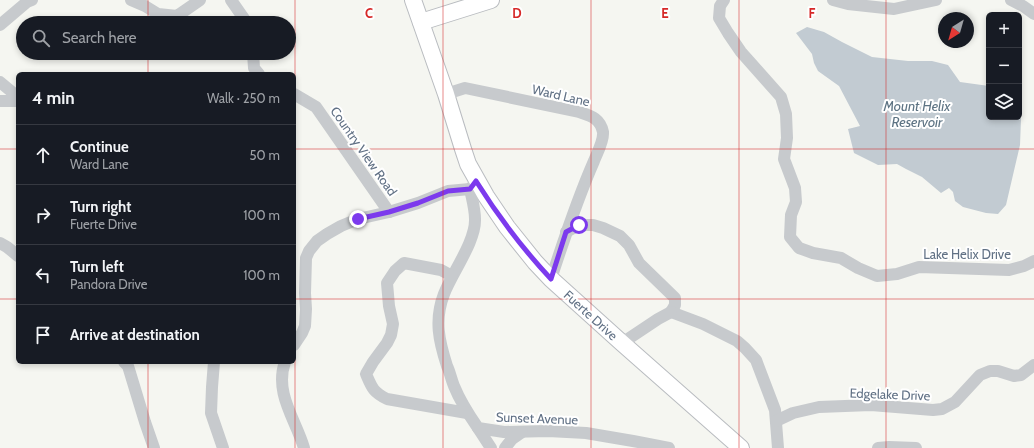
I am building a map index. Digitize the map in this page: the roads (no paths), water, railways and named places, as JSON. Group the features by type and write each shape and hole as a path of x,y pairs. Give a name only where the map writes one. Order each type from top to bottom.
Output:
{"main road":[{"name":"Fuerte Drive","path":"413,0 446,94 473,185 535,262 551,279 741,448"},
{"path":"421,22 491,0"}],"street":[{"path":"0,25 27,2 32,0"},
{"path":"131,0 158,14 176,16 200,0"},
{"path":"231,0 242,16"},
{"name":"Lake Helix Drive","path":"724,0 720,6 718,18 741,52 781,97 786,114 787,138 784,159 795,188 796,202 791,215 790,236 799,248 813,253 841,258 858,268 877,276 897,274 919,267 1008,270 1024,266 1034,261"},
{"path":"833,0 848,4 894,9 936,0"},
{"path":"1011,0 1034,14"},
{"path":"253,60 254,68 257,72"},
{"path":"0,82 16,95"},
{"name":"Ward Lane","path":"446,94 465,88 578,112 598,120 603,133 602,142 581,190 551,279"},
{"name":"Country View Road","path":"296,95 316,107 389,212"},
{"path":"0,101 16,100"},
{"path":"296,342 305,326 306,258 317,241 341,226 358,219 389,212 418,203 448,191 473,185"},
{"name":"Sunset Avenue","path":"473,185 476,219 474,231 468,246 447,286 440,306 439,334 454,387 467,413 478,428 498,432 548,431 586,433 668,448"},
{"path":"566,232 579,225 593,225 620,236 629,245 639,263 675,298 675,306 671,312 622,343"},
{"path":"0,244 7,247 16,254"},
{"path":"452,276 441,270 404,263 395,271 387,283 389,306 393,324 391,335 366,374 373,389 378,395 387,399 467,413"},
{"path":"671,312 703,324 737,341 756,360 775,410 778,448"},
{"path":"126,364 128,366 154,448"},
{"path":"214,364 211,413 223,448"},
{"path":"285,364 282,379 283,392 304,448"},
{"name":"Edgelake Drive","path":"776,421 793,413 819,407 871,405 933,410 942,409 955,402 980,375 998,370 1014,376 1021,374 1034,365"},
{"path":"478,428 490,448"},
{"path":"506,448 512,439 522,432"},
{"path":"878,448 916,448"}],"water":[{"name":"Mount Helix Reservoir","path":"807,27 824,32 872,57 908,61 932,61 948,65 960,82 986,86 986,120 1021,120 1020,145 1006,205 998,214 986,213 963,207 955,201 953,192 949,188 941,193 922,177 897,164 878,165 854,153 848,129 860,126 839,86 818,71 812,54 796,33"}]}
